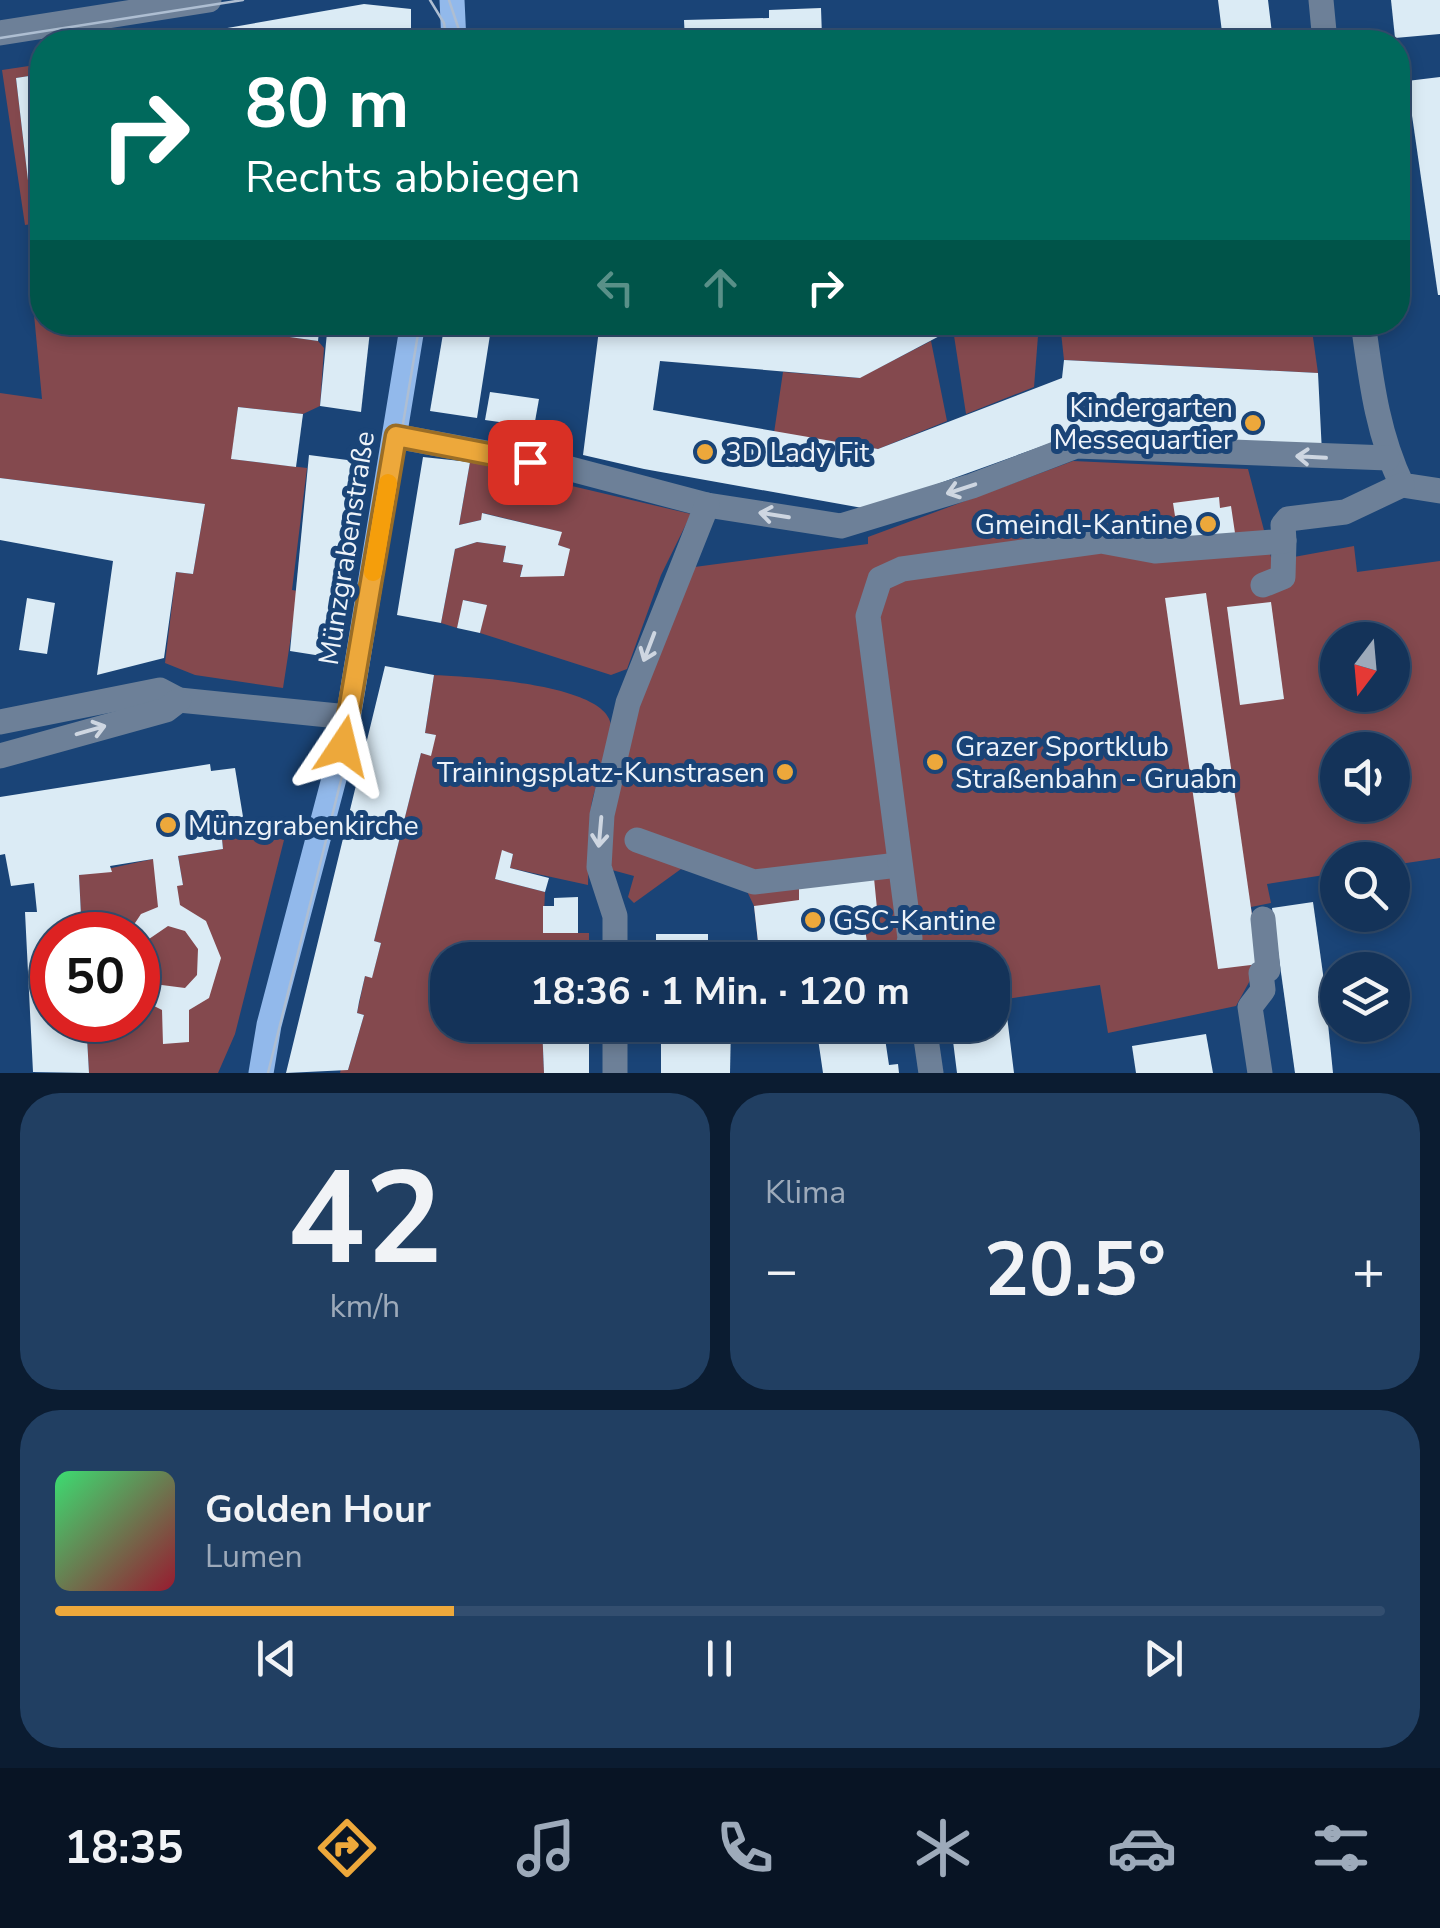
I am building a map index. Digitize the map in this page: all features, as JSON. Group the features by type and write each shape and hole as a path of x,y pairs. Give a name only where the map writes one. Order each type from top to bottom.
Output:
{"main road":[{"path":"452,0 453,30"},
{"name":"Münzgrabenstraße","path":"261,1073 348,717 412,335"}],"street":[{"path":"0,33 210,0"},
{"path":"1321,0 1324,30"},
{"path":"1365,335 1376,414 1388,458 1402,484"},
{"path":"396,436 567,468 707,505 841,526 972,486 1076,446 1388,458"},
{"path":"1263,585 1284,577 1283,526 1288,519 1346,512 1402,484 1440,491"},
{"path":"615,942 615,916 599,868 602,815 628,703 707,505"},
{"path":"909,942 868,616 880,580 902,569 1101,540 1155,552 1284,541"},
{"path":"0,722 160,690 180,700 348,717"},
{"path":"0,756 166,710 180,700"},
{"path":"637,840 754,882 898,866"},
{"path":"1260,1073 1250,1007 1262,990 1261,973 1268,970 1263,919"},
{"path":"615,1042 615,1073"},
{"path":"926,1042 930,1073"}],"shaded area":[{"path":"30,66 30,76 16,78 30,188 30,224 25,225 2,70"},
{"path":"36,335 276,335 318,341 324,348 320,406 303,414 238,407 232,459 307,468 292,590 298,591 283,688 195,675 165,663 176,572 193,574 205,504 0,478 0,393 42,399"},
{"path":"954,335 1038,335 1034,387 966,414"},
{"path":"1061,335 1313,335 1318,373 1064,360"},
{"path":"931,341 947,421 878,449 774,433 783,372 859,378"},
{"name":"Grazer Sportklub Straßenbahn - Gruabn","path":"1073,461 1248,469 1272,561 1354,546 1357,572 1440,561 1440,858 1410,862 1410,842 1320,842 1320,876 1267,884 1271,903 1251,907 1259,964 1236,1006 1108,1033 1100,985 1010,998 1010,942 758,942 754,906 745,887 681,869 634,903 628,897 634,876 612,870 612,801 632,718 687,568 868,544 868,537"},
{"path":"470,462 691,514 661,575 627,669 611,675 480,633 486,605 464,600 457,628 441,623 455,549 477,542 506,546 503,562 523,565 520,576 564,576 569,549 558,545 561,532 483,513 481,520 459,525"},
{"path":"434,675 562,691 603,711 611,725 610,745 591,808 588,885 510,868 513,854 503,851 495,879 545,892 543,933 589,933 589,942 430,942 430,1042 543,1042 544,1073 340,1073 341,1069 348,1070 364,1015 357,1013 365,976 372,977 381,943 374,941 421,753 431,755 435,735 425,733"},
{"path":"261,834 284,840 235,1034 218,1073 89,1073 87,1042 160,1042 160,912 81,912 79,875 153,859 183,885 178,856 223,849 222,839"}],"building":[{"path":"1218,0 1268,0 1272,30 1222,30"},
{"path":"1391,0 1440,0 1440,34 1410,37 1410,30 1394,30"},
{"path":"364,4 411,9 411,30 216,30"},
{"path":"821,8 822,30 684,30 684,20 769,18 769,10"},
{"path":"30,76 30,189 29,189 16,78"},
{"path":"1440,77 1440,295 1410,102 1410,81"},
{"path":"276,335 319,335 318,341"},
{"path":"327,335 370,335 361,412 320,406"},
{"path":"443,335 490,335 477,418 430,411"},
{"path":"598,335 941,335 860,378 660,361 653,410 878,449 1062,378 1064,360 1318,373 1322,453 1051,443 868,509 583,455"},
{"path":"490,392 539,399 534,427 485,420"},
{"path":"238,407 303,414 296,467 231,459"},
{"path":"309,455 355,461 328,657 290,651"},
{"path":"423,457 470,462 459,525 481,520 482,513 562,532 558,545 570,549 564,576 520,577 523,565 503,562 506,546 477,542 455,549 441,623 397,615"},
{"path":"0,478 205,504 193,574 176,572 164,658 97,675 113,561 0,540"},
{"name":"Gmeindl-Kantine","path":"1219,497 1220,508 1231,506 1235,533 1184,541 1181,515 1175,516 1173,503"},
{"path":"1206,593 1259,964 1218,969 1165,598"},
{"path":"27,598 55,603 47,654 19,650"},
{"path":"463,600 487,605 480,633 457,628"},
{"path":"1271,602 1284,699 1240,705 1227,607"},
{"path":"385,666 434,675 425,733 436,735 431,756 421,753 374,941 381,943 372,978 365,976 359,1002 357,1013 364,1015 348,1070 286,1073"},
{"path":"210,764 211,771 235,768 246,835 222,839 223,849 178,856 183,885 177,886 180,905 206,921 221,958 209,998 189,1010 189,1042 163,1044 160,985 185,988 197,975 198,949 185,931 168,926 160,931 160,912 146,912 158,907 153,859 110,866 112,872 79,875 81,912 37,912 34,883 11,886 5,854 0,855 0,797"},
{"path":"502,850 513,854 510,868 549,878 545,892 495,879"},
{"name":"GSC-Kantine","path":"874,878 878,919 864,921 867,942 758,942 754,906 799,900 799,888"},
{"path":"578,897 578,933 543,933 543,906 554,906 554,898"},
{"path":"1313,902 1320,952 1320,1042 1330,1042 1333,1073 1295,1073 1272,908"},
{"path":"25,912 30,912 30,1012"},
{"path":"656,934 708,934 708,942 656,942"},
{"path":"1206,1034 1213,1073 1136,1073 1132,1046"},
{"path":"1010,1041 1014,1073 957,1073 953,1042"},
{"path":"32,1042 87,1042 89,1073 33,1072"},
{"path":"543,1042 589,1042 589,1073 544,1073"},
{"path":"661,1042 731,1042 730,1073 661,1073"},
{"path":"818,1042 886,1042 889,1065 898,1064 899,1073 823,1073"}],"tram line":[{"path":"51,30 243,0"},
{"path":"430,0 445,30"},
{"path":"449,0 459,30"},
{"path":"0,38 30,33"},
{"path":"268,1073 349,748 418,335"}],"slow traffic":[{"path":"373,572 388,483"}],"place":[{"name":"Kindergarten Messequartier","path":"1253,423"},
{"name":"3D Lady Fit","path":"705,452"},
{"name":"Gmeindl-Kantine","path":"1208,524"},
{"name":"Grazer Sportklub Straßenbahn - Gruabn","path":"935,762"},
{"name":"Trainingsplatz-Kunstrasen","path":"785,772"},
{"name":"Münzgrabenkirche","path":"168,825"},
{"name":"GSC-Kantine","path":"813,920"}],"route":[{"path":"343,746 396,436 530,462"}]}
